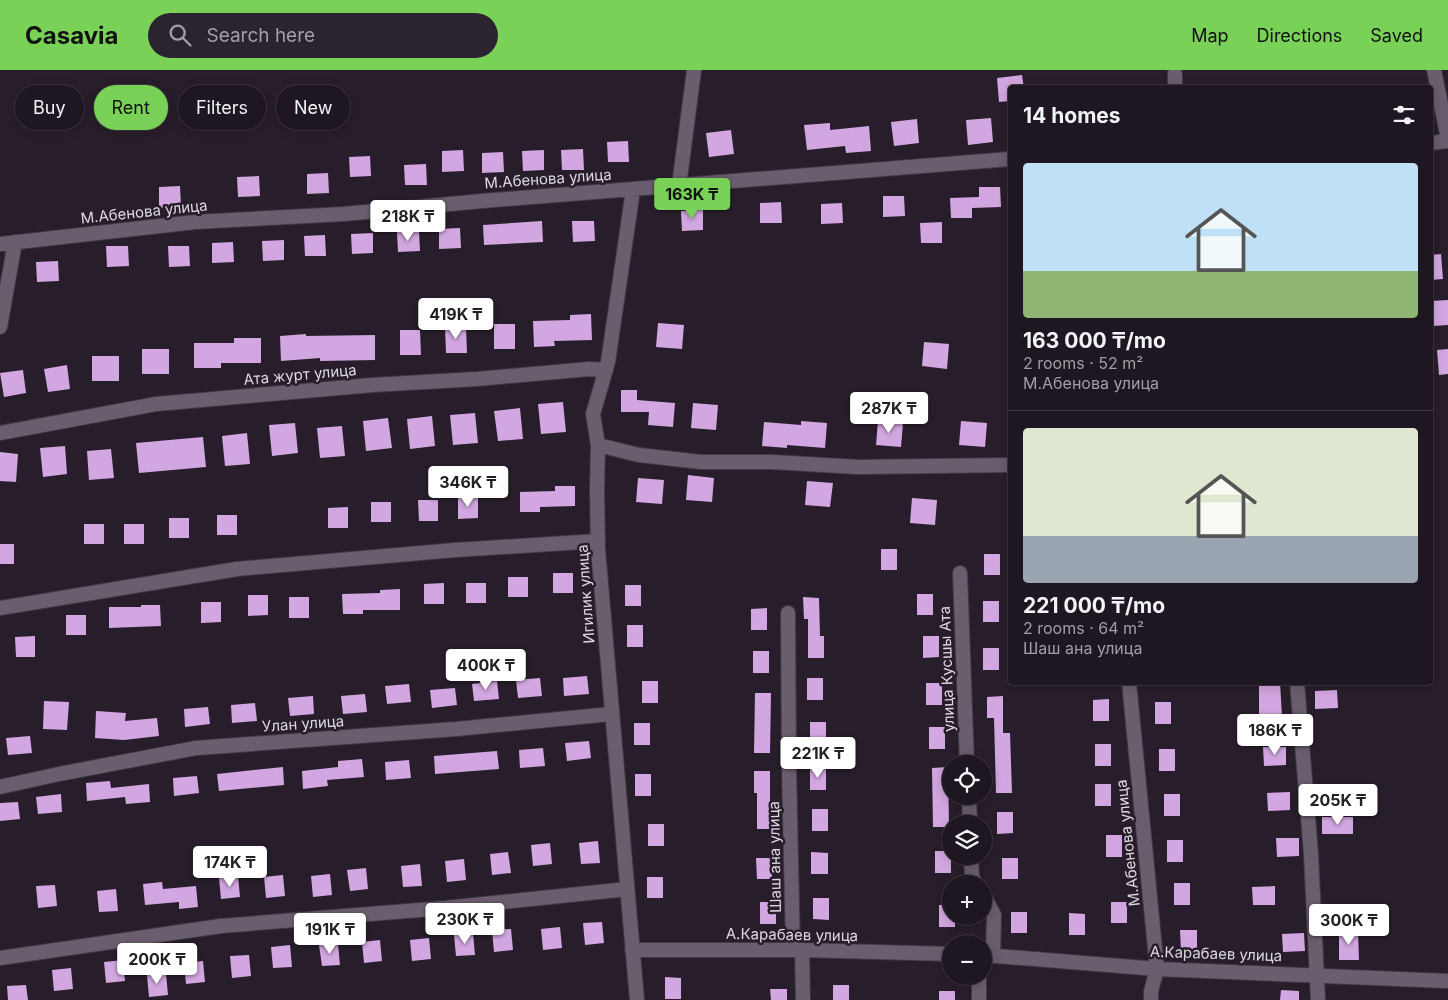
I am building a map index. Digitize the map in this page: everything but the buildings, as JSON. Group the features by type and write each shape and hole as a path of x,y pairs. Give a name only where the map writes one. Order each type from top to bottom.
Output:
{"street":[{"path":"679,186 694,70"},
{"path":"1433,142 1448,140 1434,70"},
{"name":"М.Абенова улица","path":"0,244 195,222 344,214 482,200 633,190 1008,159"},
{"name":"Игилик улица","path":"633,190 606,370 593,414 598,445 598,541 611,714 637,1000"},
{"path":"0,327 15,242"},
{"name":"Ата журт улица","path":"0,433 156,404 372,384 477,379 589,369 606,370"},
{"path":"598,445 639,455 701,462 772,462 858,467 1008,465"},
{"path":"0,608 237,569 445,551 598,541"},
{"name":"улица Кусшы Ата","path":"960,573 967,755"},
{"name":"Шаш ана улица","path":"788,613 789,769 797,950 802,1000"},
{"name":"М.Абенова улица","path":"1129,685 1157,969 1151,991 1151,1000"},
{"path":"1296,685 1311,854 1318,1000"},
{"name":"Улан улица","path":"0,787 196,748 456,729 611,714"},
{"path":"0,958 221,926 445,908 627,889"},
{"path":"991,935 994,915 992,911"},
{"name":"А.Карабаев улица","path":"632,950 797,950 942,954"},
{"name":"А.Карабаев улица","path":"992,955 1157,969 1448,981"},
{"path":"979,1000 980,985"}]}
